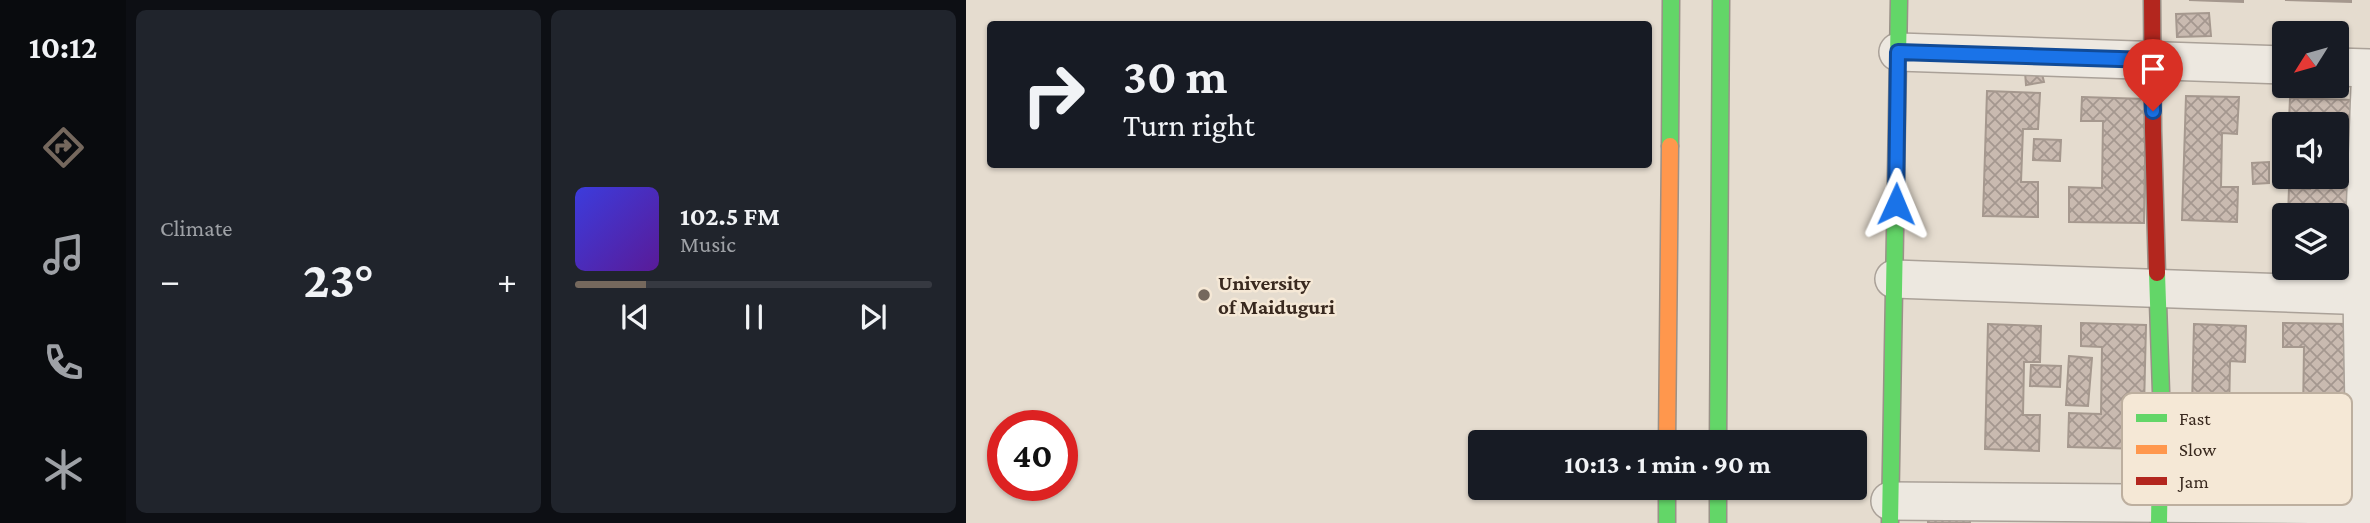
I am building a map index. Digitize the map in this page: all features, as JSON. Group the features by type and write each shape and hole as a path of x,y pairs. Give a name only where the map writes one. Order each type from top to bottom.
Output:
{"main road":[{"path":"1667,430 1671,0"},
{"path":"1718,430 1721,0"},
{"path":"1890,512 1899,0"},
{"path":"2152,0 2151,60 2159,289 2159,393"},
{"path":"1667,500 1667,523"},
{"path":"1718,500 1718,523"}],"street":[{"path":"1898,52 2272,65"},
{"path":"2349,67 2370,68"},
{"path":"1890,512 2367,511 2366,296 2370,89"},
{"path":"1894,279 2366,296"}],"building":[{"path":"2189,0 2243,0 2243,2"},
{"path":"2285,0 2351,0 2351,2"},
{"path":"2209,13 2211,36 2177,37 2176,14"},
{"path":"2041,70 2044,82 2026,85 2025,72"},
{"path":"1987,91 2040,93 2038,129 2023,129 2021,182 2038,182 2038,217 1983,216"},
{"path":"2186,96 2239,97 2237,134 2222,133 2221,187 2238,187 2237,222 2182,220"},
{"path":"2082,97 2146,99 2144,223 2069,222 2069,187 2102,188 2103,121 2081,121"},
{"path":"2290,98 2354,100 2352,224 2349,224 2349,203 2288,203 2289,189 2349,189 2349,112 2289,112"},
{"path":"2034,139 2061,140 2060,161 2033,160"},
{"path":"2269,162 2269,183 2253,184 2252,163"},
{"path":"2081,323 2146,325 2144,393 2122,393 2122,448 2068,447 2069,413 2101,414 2102,347 2081,346"},
{"path":"2283,323 2348,324 2347,393 2303,393 2304,347 2283,347"},
{"path":"1988,324 2041,326 2040,362 2024,362 2023,415 2040,415 2039,451 1985,449"},
{"path":"2194,324 2246,326 2245,362 2230,361 2229,393 2192,393"},
{"path":"2069,356 2092,358 2088,406 2066,405"},
{"path":"2031,365 2061,366 2060,387 2030,386"},
{"path":"1969,515 1970,523 1928,523 1928,520"}],"traffic: fast":[{"path":"1670,146 1671,0"},
{"path":"1718,430 1721,0"},
{"path":"1890,523 1899,0"},
{"path":"2157,273 2161,393"},
{"path":"1667,500 1667,523"},
{"path":"1718,500 1718,523"},
{"path":"2159,505 2159,523"}],"traffic: slow":[{"path":"1667,430 1670,146"}],"traffic: jam":[{"path":"2152,0 2157,273"}],"place":[{"name":"University of Maiduguri","path":"1204,295"}],"route":[{"path":"1896,204 1898,52 2151,60 2153,111"}]}
